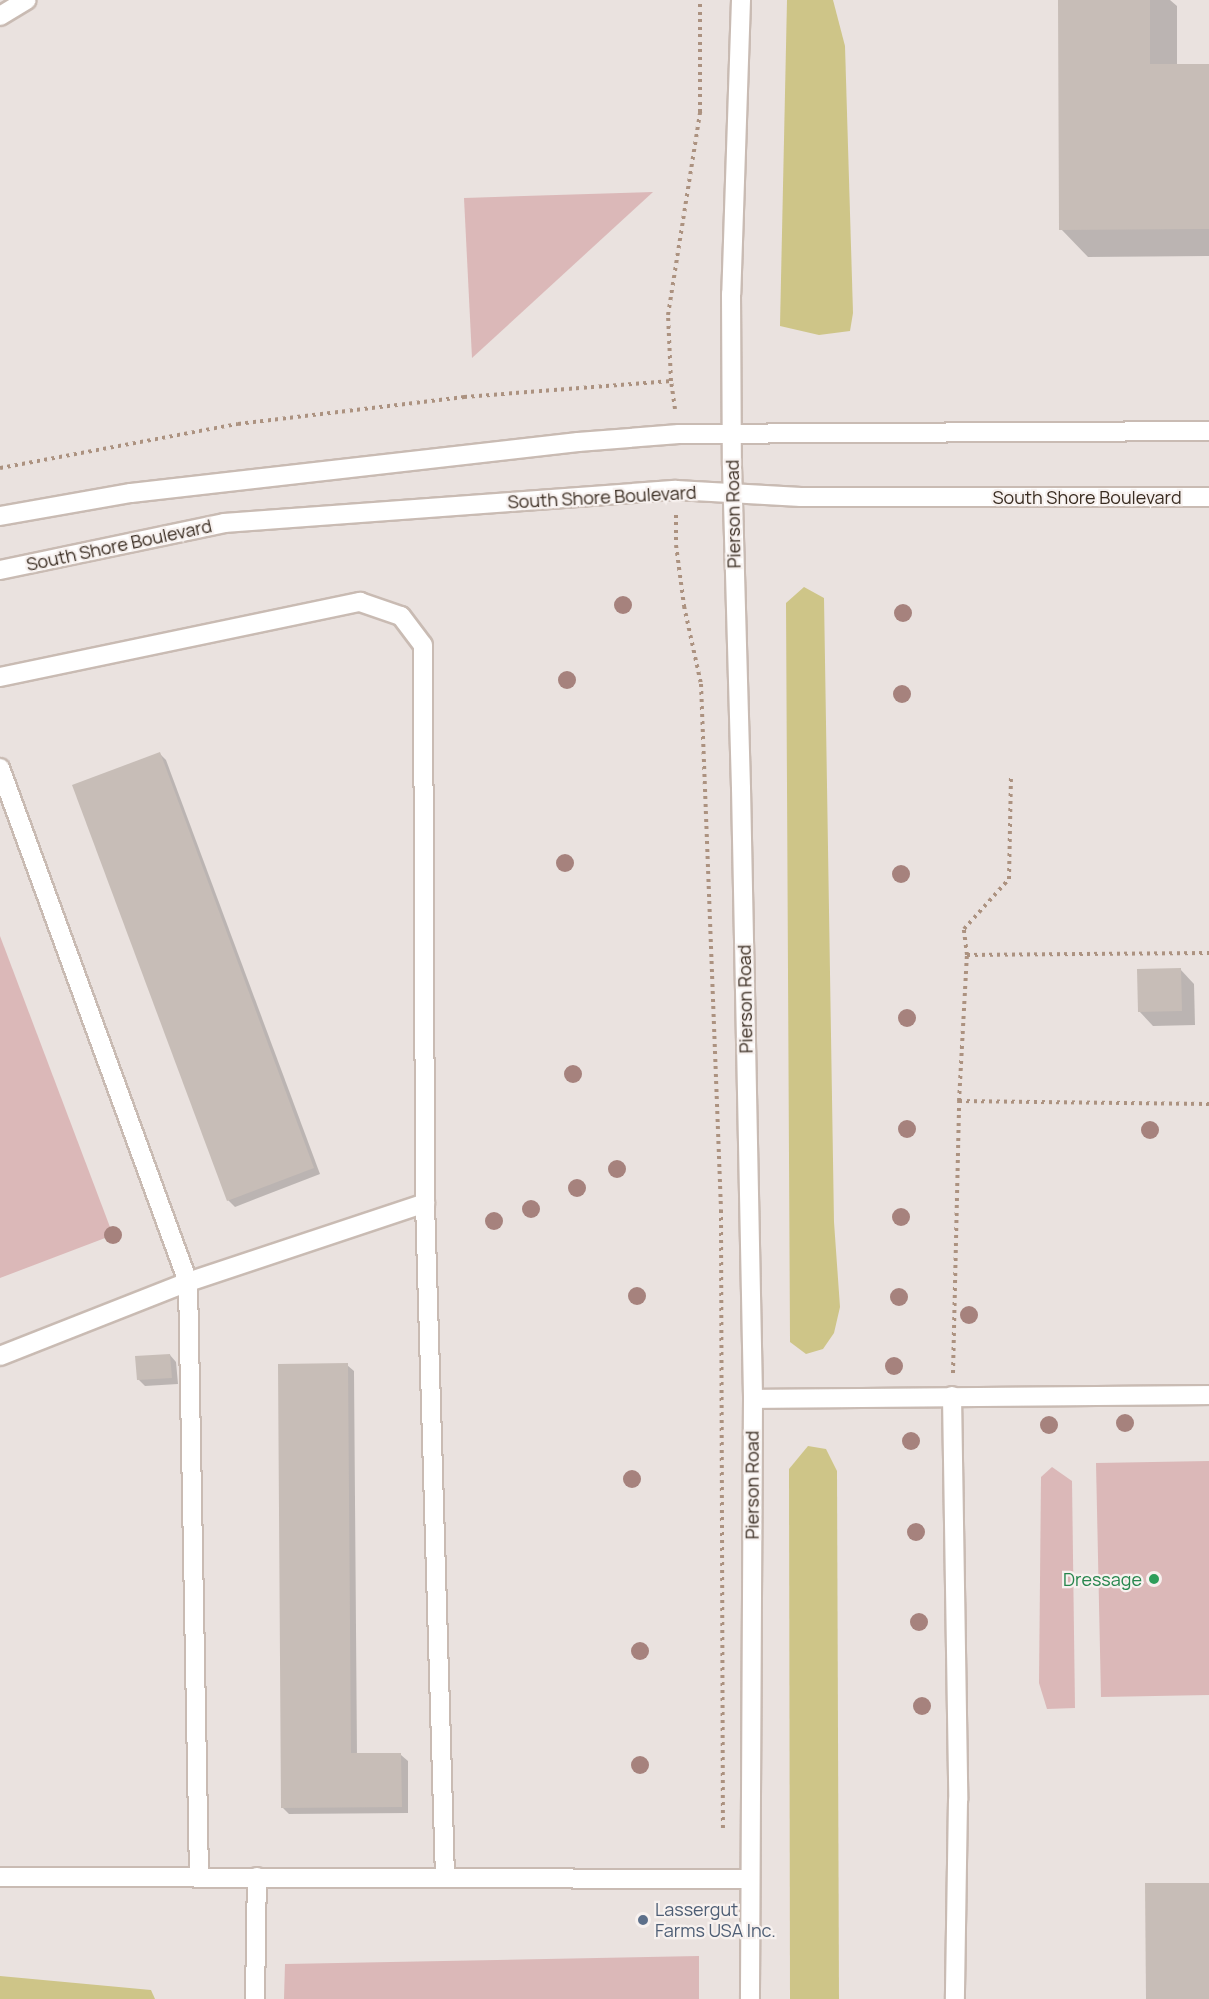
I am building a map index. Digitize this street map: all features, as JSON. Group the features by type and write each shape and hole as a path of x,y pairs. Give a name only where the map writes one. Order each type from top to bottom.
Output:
{"street":[{"path":"0,16 27,0"},
{"name":"Pierson Road","path":"741,0 732,294 732,435 742,800 753,1399 750,1999"},
{"path":"0,516 131,493 578,442 679,434 732,435 830,431 1209,431"},
{"name":"South Shore Boulevard","path":"0,570 224,523 676,489 801,496 1209,497"},
{"path":"0,677 360,602 401,616 423,645 425,1203 445,1878"},
{"path":"0,768 188,1282 199,1878"},
{"path":"0,1356 188,1282 425,1203"},
{"path":"753,1399 1209,1395"},
{"path":"952,1396 958,1800 955,1999"},
{"path":"0,1877 749,1879"},
{"path":"255,1999 257,1877"}],"path":[{"path":"679,434 671,381 668,315 700,112 700,0"},
{"path":"0,468 238,424 464,397 671,381"},
{"path":"676,489 676,545 684,606 701,684 721,1210 723,1831"},
{"path":"952,1396 960,1101 967,955 963,929 1009,879 1011,778"},
{"path":"967,955 1209,953"},
{"path":"960,1101 1209,1104"}],"shaded area":[{"path":"787,0 833,0 845,46 853,313 850,331 819,335 780,326"},
{"path":"653,192 472,358 464,198"},
{"path":"804,587 824,598 834,1222 840,1307 834,1333 823,1349 806,1354 790,1342 786,603"},
{"path":"0,936 113,1235 0,1278"},
{"path":"808,1446 826,1449 837,1471 839,1999 790,1999 789,1469"},
{"name":"Dressage","path":"1209,1461 1209,1695 1101,1697 1096,1463"},
{"path":"1052,1467 1072,1481 1075,1708 1047,1709 1039,1683 1041,1477"},
{"path":"699,1956 699,1999 284,1999 285,1964"},
{"path":"0,1976 151,1990 155,1999 0,1999"}],"building":[{"path":"1058,0 1150,0 1150,64 1209,64 1209,229 1059,230"},
{"path":"160,752 314,1168 227,1201 72,785"},
{"path":"1181,968 1182,1011 1138,1012 1137,969"},
{"path":"170,1354 172,1378 137,1380 135,1356"},
{"path":"348,1363 351,1753 401,1753 402,1807 281,1808 278,1364"},
{"path":"1145,1883 1209,1883 1209,1999 1146,1999"}],"place":[{"name":"Dressage","path":"1154,1579"},
{"name":"Lassergut Farms USA Inc.","path":"643,1920"}]}
